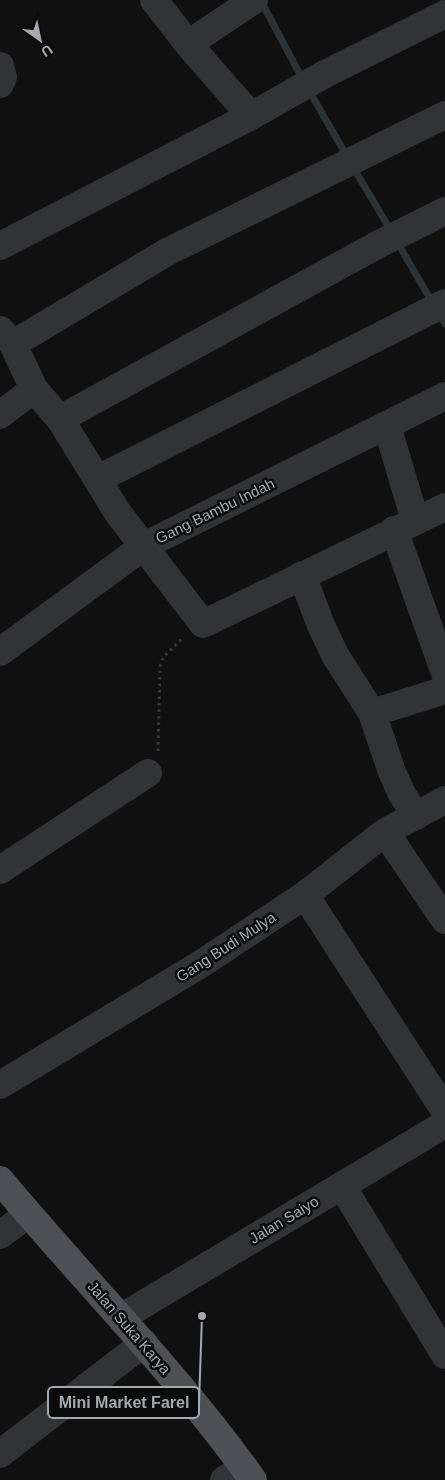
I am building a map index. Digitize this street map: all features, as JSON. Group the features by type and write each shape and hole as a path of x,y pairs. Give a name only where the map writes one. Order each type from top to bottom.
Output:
{"main road":[{"name":"Jalan Suka Karya","path":"0,1180 27,1215 122,1316 144,1343 240,1476"}],"street":[{"path":"154,0 188,44 252,116"},
{"path":"188,44 246,4"},
{"path":"0,246 252,116 325,74 445,14"},
{"path":"0,66 3,77 0,84"},
{"path":"445,115 167,252 6,337 34,389 60,419 118,513 203,624 445,507"},
{"path":"60,419 379,244 445,211"},
{"path":"98,479 445,303"},
{"path":"0,415 34,389"},
{"name":"Gang Bambu Indah","path":"0,652 144,546 445,396"},
{"path":"387,426 405,525 445,673"},
{"path":"302,575 320,623 335,655 372,713 392,772 402,794 416,816"},
{"path":"372,713 445,690"},
{"path":"0,870 148,774"},
{"name":"Gang Budi Mulya","path":"0,1084 201,964 306,895 385,832 445,800"},
{"path":"385,832 445,920"},
{"path":"306,895 445,1112"},
{"name":"Jalan Saiyo","path":"122,1316 445,1124"},
{"path":"342,1186 438,1325 445,1355"},
{"path":"0,1235 27,1215"},
{"path":"0,1454 144,1343"}],"path":[{"path":"148,774 154,767 158,752 160,666 170,649 203,624"}],"waterway":[{"path":"261,1 303,80"},
{"path":"308,89 348,158"},
{"path":"353,167 391,231"},
{"path":"396,240 432,302"},
{"path":"438,312 445,324"}],"place":[{"name":"Mini Market Farel","path":"202,1316"}]}
